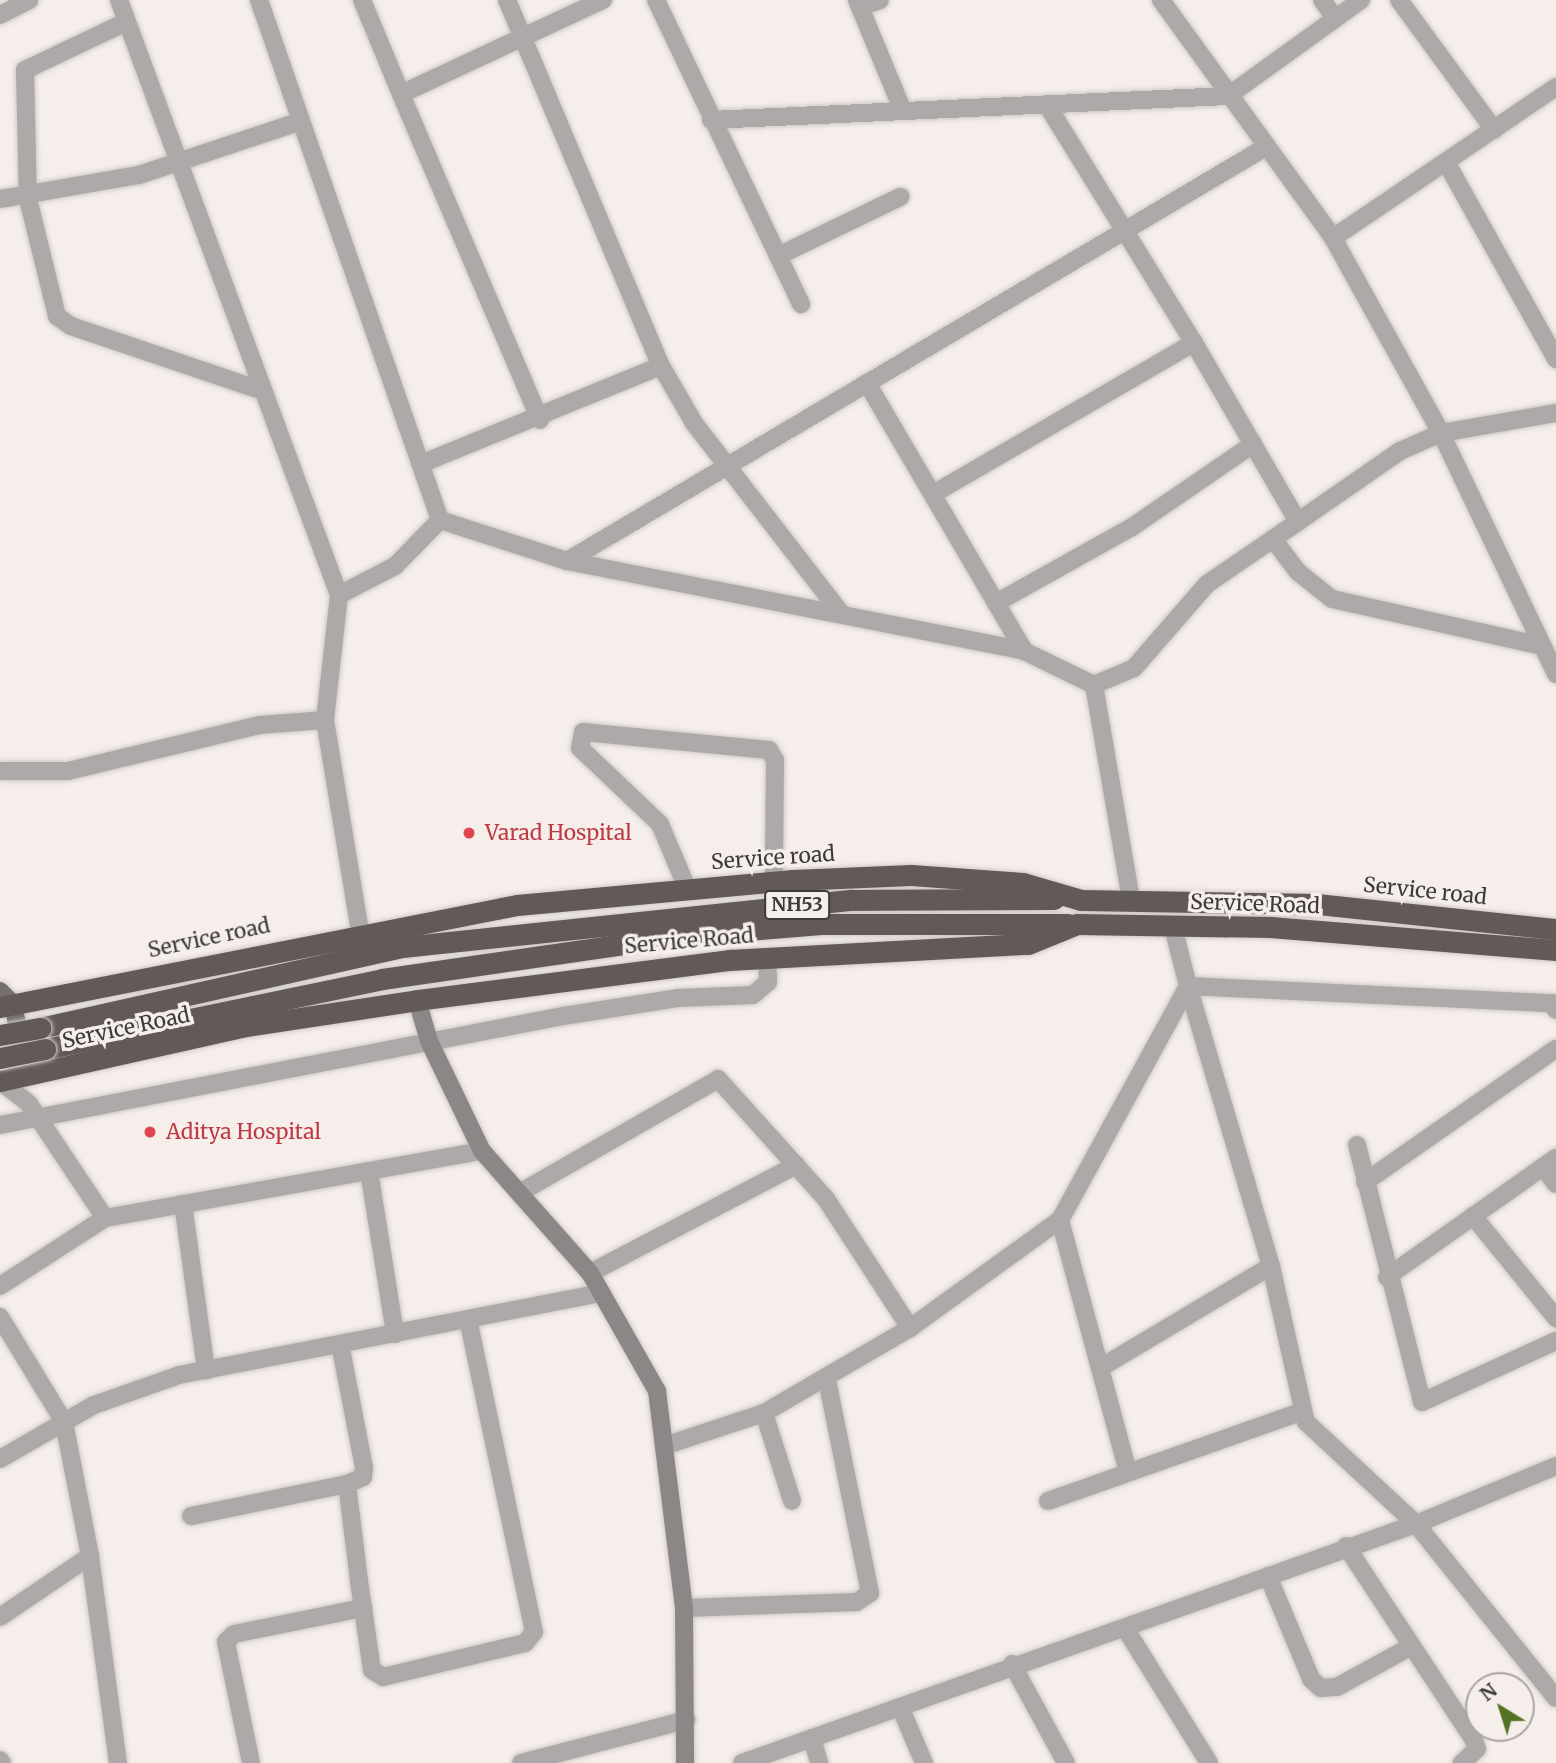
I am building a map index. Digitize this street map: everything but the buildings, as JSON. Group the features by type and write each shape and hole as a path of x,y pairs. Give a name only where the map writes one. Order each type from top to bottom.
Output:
{"highway":[{"name":"Service road","path":"4,1001 360,932 517,905 687,888 911,875 1023,883 1081,900 1317,904 1556,929"},
{"name":"NH53","path":"0,1058 43,1039 357,955 561,927 852,901 1081,900"},
{"name":"NH53","path":"0,1035 43,1039 382,979 686,935 821,924 1077,924"},
{"name":"Service Road","path":"4,1084 27,1074 246,1026 418,1000 767,958 1028,944 1077,924 1270,927 1556,950"}],"main road":[{"path":"4,1001 27,1074"}],"street":[{"path":"0,15 29,0"},
{"path":"119,0 339,595 325,720 360,932"},
{"path":"260,0 298,122 423,463 440,520"},
{"path":"362,0 540,420"},
{"path":"507,0 661,366 728,465 841,613"},
{"path":"401,94 603,0"},
{"path":"656,0 801,304"},
{"path":"880,0 858,4 903,111"},
{"path":"1161,0 1333,238 1441,433 1556,674"},
{"path":"1322,0 1335,19"},
{"path":"711,120 1228,96 1361,0"},
{"path":"1399,0 1494,130"},
{"path":"126,22 25,70 27,199 63,323 263,391"},
{"path":"1333,238 1556,88"},
{"path":"1047,105 1122,232 1195,343 1297,522"},
{"path":"0,199 27,199 180,162 298,122"},
{"path":"567,561 1266,147"},
{"path":"1446,162 1556,359"},
{"path":"778,256 900,197"},
{"path":"933,494 1195,343"},
{"path":"423,463 540,420 661,366"},
{"path":"867,383 1024,651"},
{"path":"440,520 567,561 1024,651 1094,685 1134,668 1207,584 1400,451 1441,433 1556,413"},
{"path":"996,603 1132,527 1253,444"},
{"path":"339,595 395,566 440,520"},
{"path":"1273,539 1298,572 1332,599 1542,646"},
{"path":"1094,685 1131,900"},
{"path":"0,771 68,771 260,725 325,720"},
{"path":"687,888 660,824 580,748 583,732 769,750 775,760 774,882"},
{"path":"1173,927 1271,1266 1303,1410 1316,1434 1416,1524 1556,1698"},
{"path":"0,1125 36,1114 678,998 753,995 768,982 767,958"},
{"path":"1188,986 1552,1003 1556,1010"},
{"path":"667,1445 764,1413 827,1379 911,1328 1060,1220 1188,986"},
{"path":"418,1000 429,1041 482,1151 590,1273 657,1391 667,1445 684,1608 685,1763"},
{"path":"1365,1182 1556,1048"},
{"path":"521,1192 718,1079 797,1165 911,1328"},
{"path":"4,1084 36,1114 105,1218"},
{"path":"1357,1145 1387,1277 1422,1402 1556,1341"},
{"path":"0,1286 105,1218 482,1151"},
{"path":"1387,1277 1550,1163 1556,1184"},
{"path":"590,1273 797,1165"},
{"path":"369,1171 395,1334"},
{"path":"183,1204 206,1370"},
{"path":"1473,1216 1556,1318"},
{"path":"1060,1220 1128,1472"},
{"path":"1100,1368 1271,1266"},
{"path":"0,1459 93,1405 206,1370 601,1293"},
{"path":"0,1317 64,1422 90,1556 118,1763"},
{"path":"347,1484 372,1670 383,1677 532,1638 468,1320"},
{"path":"191,1516 347,1484 363,1477 364,1468 340,1344"},
{"path":"684,1608 857,1602 870,1593 827,1379"},
{"path":"1048,1500 1303,1410"},
{"path":"764,1413 792,1501"},
{"path":"741,1763 901,1709 1012,1664 1125,1628 1346,1546 1416,1524 1556,1466"},
{"path":"1346,1546 1474,1740 1477,1749 1462,1763"},
{"path":"0,1616 90,1556"},
{"path":"1268,1576 1311,1679 1321,1688 1337,1687 1412,1646"},
{"path":"251,1763 226,1642 234,1634 363,1608"},
{"path":"1125,1628 1209,1763"},
{"path":"1012,1664 1066,1763"},
{"path":"901,1709 925,1763"},
{"path":"521,1763 686,1720"},
{"path":"812,1738 819,1763"}],"place":[{"name":"Varad Hospital","path":"469,833"},
{"name":"Aditya Hospital","path":"150,1132"}]}
